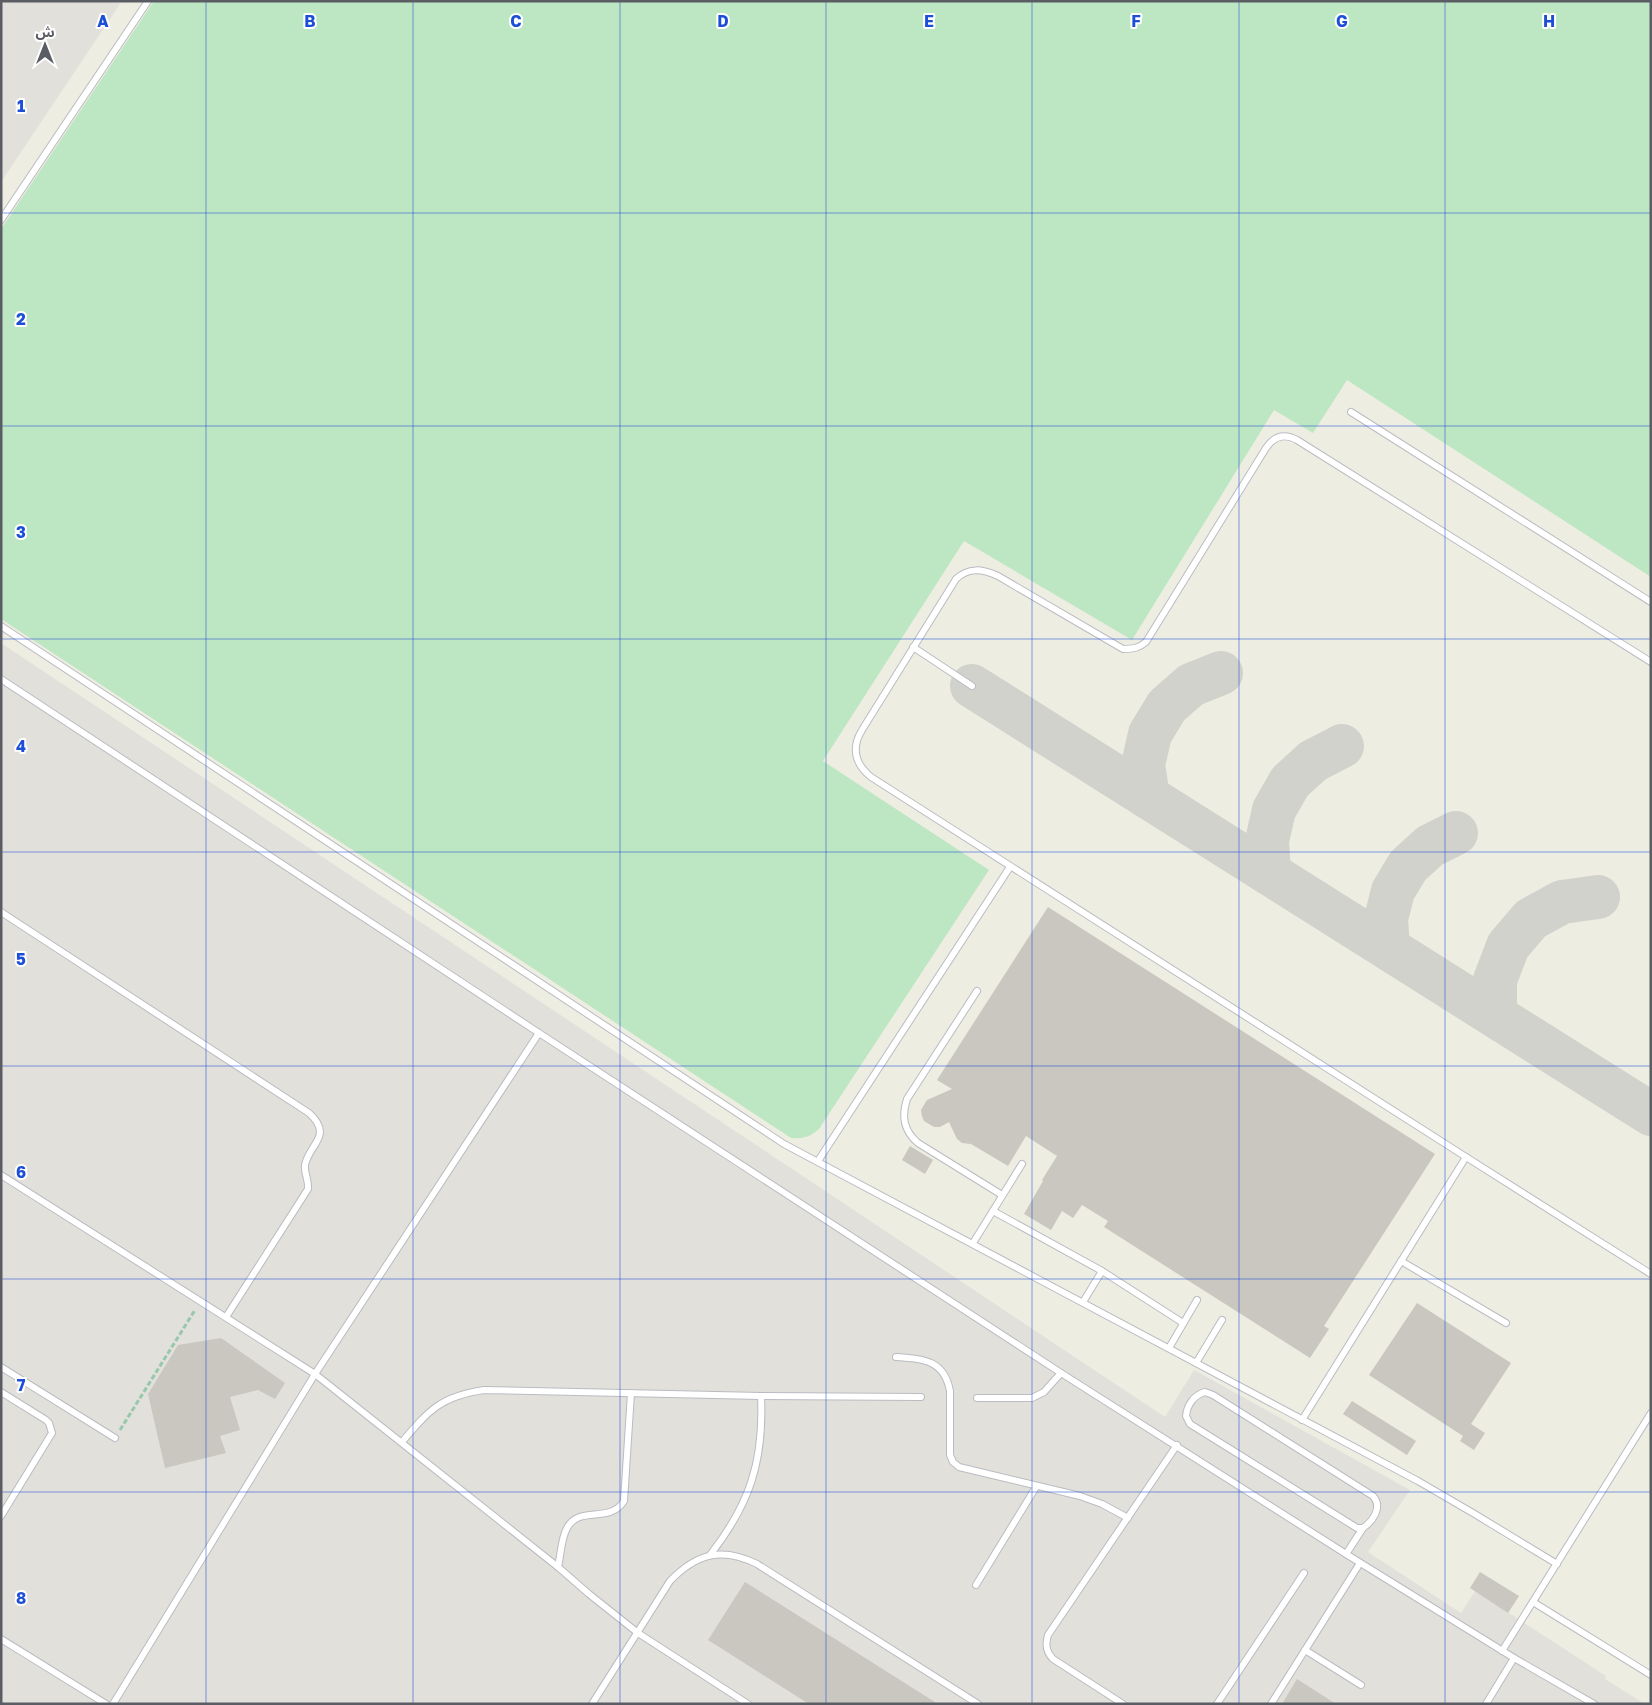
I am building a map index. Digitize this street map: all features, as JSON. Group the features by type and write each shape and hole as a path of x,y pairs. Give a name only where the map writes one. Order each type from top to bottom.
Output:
{"lane":[{"path":"1,220 148,1"},
{"path":"1351,412 1651,602"},
{"path":"1651,662 1297,440 1290,436 1282,436 1275,438 1266,448 1146,642 1140,647 1123,649 1115,646 998,576 982,570 967,571 956,580 913,647 857,738 855,746 859,764 871,777 1651,1274"},
{"path":"1,626 784,1144 1084,1302 1442,1495 1557,1564"},
{"path":"913,647 972,686"},
{"path":"1,679 1061,1373 1360,1563 1502,1651 1594,1704"},
{"path":"818,1161 1010,867"},
{"path":"1,912 316,1119 320,1136 305,1166 308,1184 306,1192 226,1318"},
{"path":"977,991 907,1099 903,1118 911,1137 918,1143 1002,1195"},
{"path":"113,1704 315,1374 539,1033"},
{"path":"1302,1420 1466,1157"},
{"path":"972,1243 1022,1164"},
{"path":"1,1175 315,1374 558,1566 595,1599 638,1633 748,1704"},
{"path":"993,1211 1102,1271 1184,1323"},
{"path":"1401,1261 1506,1323"},
{"path":"1084,1302 1102,1271"},
{"path":"1169,1348 1197,1300"},
{"path":"1196,1363 1222,1320"},
{"path":"896,1357 919,1358 929,1361 944,1373 950,1391 950,1455 953,1462 959,1467 1091,1500 1128,1518"},
{"path":"1,1367 115,1438"},
{"path":"977,1398 1032,1398 1044,1392 1061,1373"},
{"path":"402,1442 434,1407 449,1398 466,1392 484,1390 920,1398"},
{"path":"1,1392 46,1420 52,1428 52,1433 1,1516"},
{"path":"558,1566 564,1535 572,1521 580,1517 612,1512 624,1501 631,1393"},
{"path":"1346,1554 1378,1508 1378,1503 1373,1496 1209,1393 1200,1393 1190,1404 1186,1416 1190,1424 1357,1528 1363,1528"},
{"path":"710,1555 735,1520 752,1481 761,1439 761,1396"},
{"path":"1502,1651 1651,1413"},
{"path":"1123,1704 1054,1659 1047,1650 1048,1635 1177,1446"},
{"path":"976,1585 1036,1486"},
{"path":"592,1704 670,1581 688,1565 710,1555 726,1554 742,1557 757,1564 978,1704"},
{"path":"1271,1704 1360,1563"},
{"path":"1217,1704 1304,1573"},
{"path":"1533,1602 1651,1675"},
{"path":"1,1639 106,1704"},
{"path":"1305,1650 1361,1685"},
{"path":"1486,1704 1514,1658"}],"path":[{"path":"115,1438 200,1301"}],"shaded area":[{"path":"1,1 122,1 1,182"},
{"path":"1,643 1165,1417 1194,1370 1410,1490 1368,1552 1461,1613 1475,1591 1606,1676 1605,1679 1645,1704 1,1704"}],"green space":[{"path":"154,1 1651,1 1651,577 1347,380 1313,433 1274,410 1132,640 964,541 823,761 989,870 819,1129 806,1137 791,1138 1,619 1,229"}],"building":[{"path":"1048,907 1435,1154 1324,1326 1329,1329 1310,1358 1104,1227 1108,1221 1082,1205 1073,1218 1062,1211 1051,1230 1024,1214 1057,1156 1026,1136 1008,1166 971,1144 962,1143 957,1139 949,1122 940,1127 934,1127 924,1121 921,1110 927,1100 952,1089 937,1080"},
{"path":"910,1146 933,1160 925,1174 902,1160"},
{"path":"1417,1303 1511,1363 1471,1424 1485,1433 1474,1450 1460,1441 1463,1436 1369,1375"},
{"path":"221,1338 285,1383 275,1399 258,1390 230,1397 240,1430 220,1436 226,1453 165,1468 148,1394 178,1345"},
{"path":"1352,1401 1416,1441 1407,1455 1343,1414"},
{"path":"1480,1572 1519,1596 1508,1613 1470,1588"},
{"path":"745,1582 938,1704 809,1704 708,1640"},
{"path":"1297,1679 1336,1704 1282,1704"}],"taxiway":[{"path":"1148,797 1143,765 1150,734 1167,706 1191,685 1221,673"},
{"path":"972,686 1651,1114"},
{"path":"1269,873 1267,841 1274,810 1290,782 1313,761 1342,746"},
{"path":"1388,948 1386,919 1393,891 1408,866 1430,846 1456,833"},
{"path":"1495,1015 1495,980 1508,946 1531,919 1562,902 1598,897"}]}
